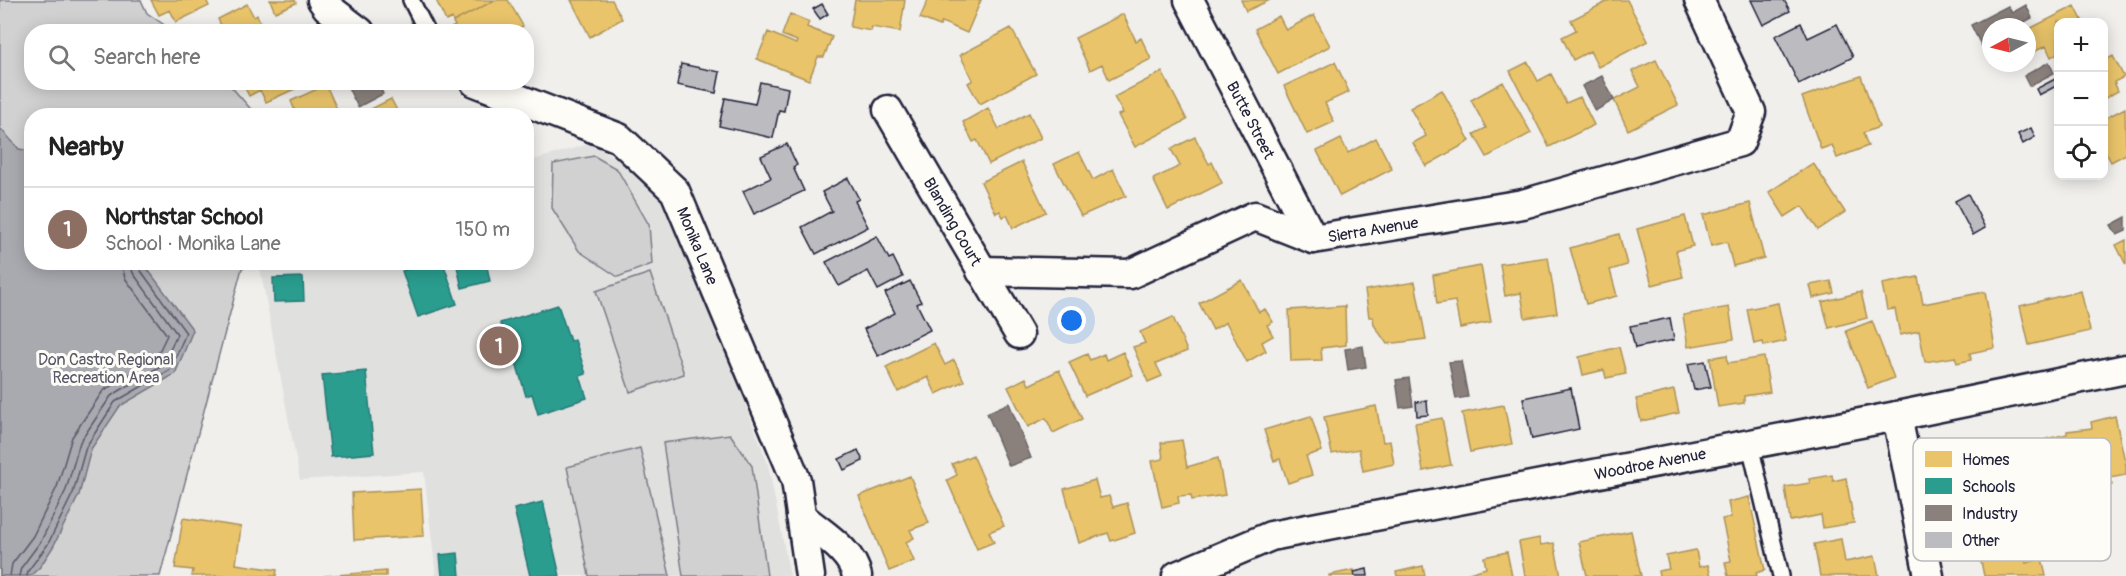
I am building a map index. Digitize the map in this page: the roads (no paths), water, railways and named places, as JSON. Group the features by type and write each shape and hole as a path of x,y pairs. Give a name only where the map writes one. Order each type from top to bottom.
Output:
{"street":[{"path":"322,0 327,8 349,24"},
{"name":"Butte Street","path":"1189,0 1312,239"},
{"name":"Sierra Avenue","path":"981,272 1130,274 1255,216 1312,239 1523,204 1740,142 1751,112 1700,0"},
{"name":"Monika Lane","path":"496,90 619,138 675,190 796,480 810,576"},
{"name":"Blanding Court","path":"888,110 1018,334"},
{"name":"Woodroe Avenue","path":"1177,576 1271,536 1750,445 2126,369"},
{"path":"1897,416 1913,496"},
{"path":"801,516 839,545 856,570 857,576"},
{"path":"1926,561 1929,576"}],"lane":[{"path":"411,0 423,24"},
{"path":"1750,445 1782,576"}],"water":[{"path":"0,128 19,149 24,150 24,270 148,270 193,330 175,374 120,406 91,449 79,495 53,547 40,567 30,576 0,576"}],"place":[{"name":"Northstar School","path":"499,346"}],"park label":[{"name":"Don Castro Regional Recreation Area","path":"106,368"}]}
